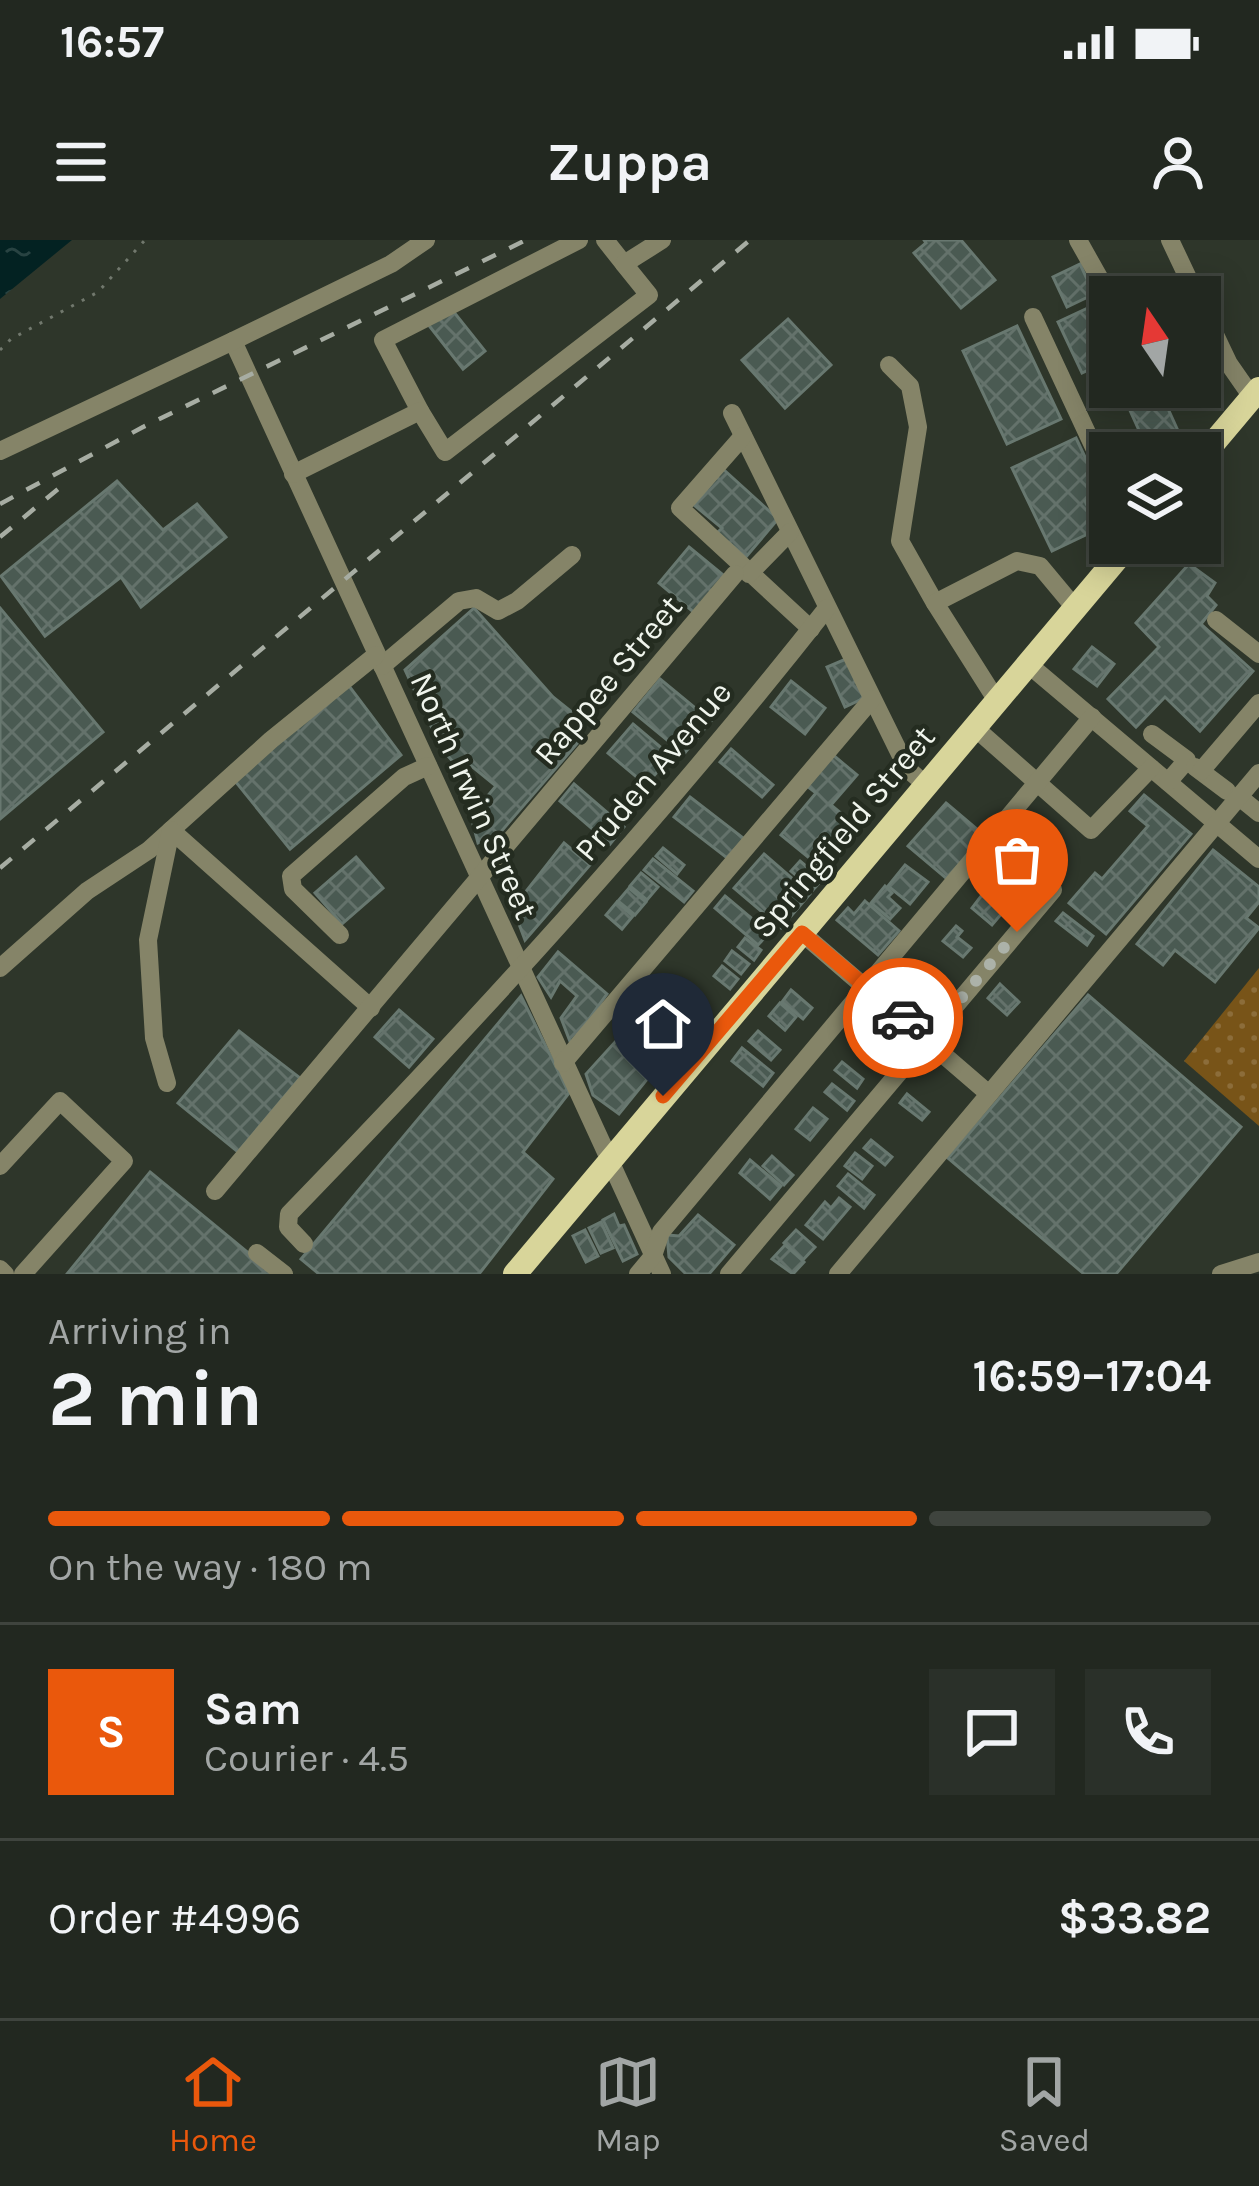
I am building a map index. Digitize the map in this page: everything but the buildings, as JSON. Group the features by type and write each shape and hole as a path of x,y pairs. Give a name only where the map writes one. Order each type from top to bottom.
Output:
{"main road":[{"path":"1221,434 1256,393"},
{"name":"Springfield Street","path":"515,1274 1112,564"}],"street":[{"path":"0,451 391,263 427,240"},
{"path":"579,240 383,340 445,452 649,295 605,240"},
{"path":"624,264 662,240"},
{"path":"1078,240 1098,276"},
{"path":"1170,240 1187,276"},
{"path":"1033,316 1089,437"},
{"name":"North Irwin Street","path":"233,341 658,1265"},
{"path":"1221,357 1243,388 1256,393"},
{"path":"889,365 910,386 918,428 900,541 997,700"},
{"path":"292,474 420,411"},
{"path":"732,413 872,699 911,772 926,785"},
{"path":"743,436 680,508 742,574 811,629"},
{"name":"Rappee Street","path":"215,1191 742,574 790,532"},
{"path":"0,968 87,891 149,850 272,740 459,601 476,598 498,611 517,602 572,555"},
{"path":"935,603 1017,562 1040,566 1075,608"},
{"name":"Pruden Avenue","path":"304,1244 288,1227 290,1214 564,923 827,608"},
{"path":"1216,620 1259,654"},
{"path":"1028,664 1259,859"},
{"path":"562,1063 872,699"},
{"path":"1168,782 1194,766 1259,703"},
{"path":"638,1274 658,1265 662,1232 1092,717"},
{"path":"974,727 1091,830 1151,768"},
{"path":"1152,734 1259,813"},
{"path":"340,934 293,889 291,876 404,777 428,766"},
{"path":"838,1274 1216,822 1233,793 1259,773"},
{"path":"171,830 371,1008"},
{"path":"167,1083 154,1037 148,940 171,830"},
{"path":"729,1274 1053,890"},
{"path":"802,933 989,1094"},
{"path":"0,1166 59,1101 124,1161 23,1274"},
{"path":"257,1253 284,1274"},
{"path":"1221,1274 1259,1262"}],"path":[{"path":"0,350 11,339 98,292 145,240"}],"shaded area":[{"path":"1259,968 1259,1126 1184,1061"}],"water":[{"path":"0,240 72,240 0,299"}],"railway":[{"path":"0,504 143,427 526,240"},
{"path":"0,868 750,240"},
{"path":"0,537 69,480"}],"way so far":[{"path":"903,1018 927,1039 1017,932"}],"route":[{"path":"663,1096 802,933 903,1018"}]}
